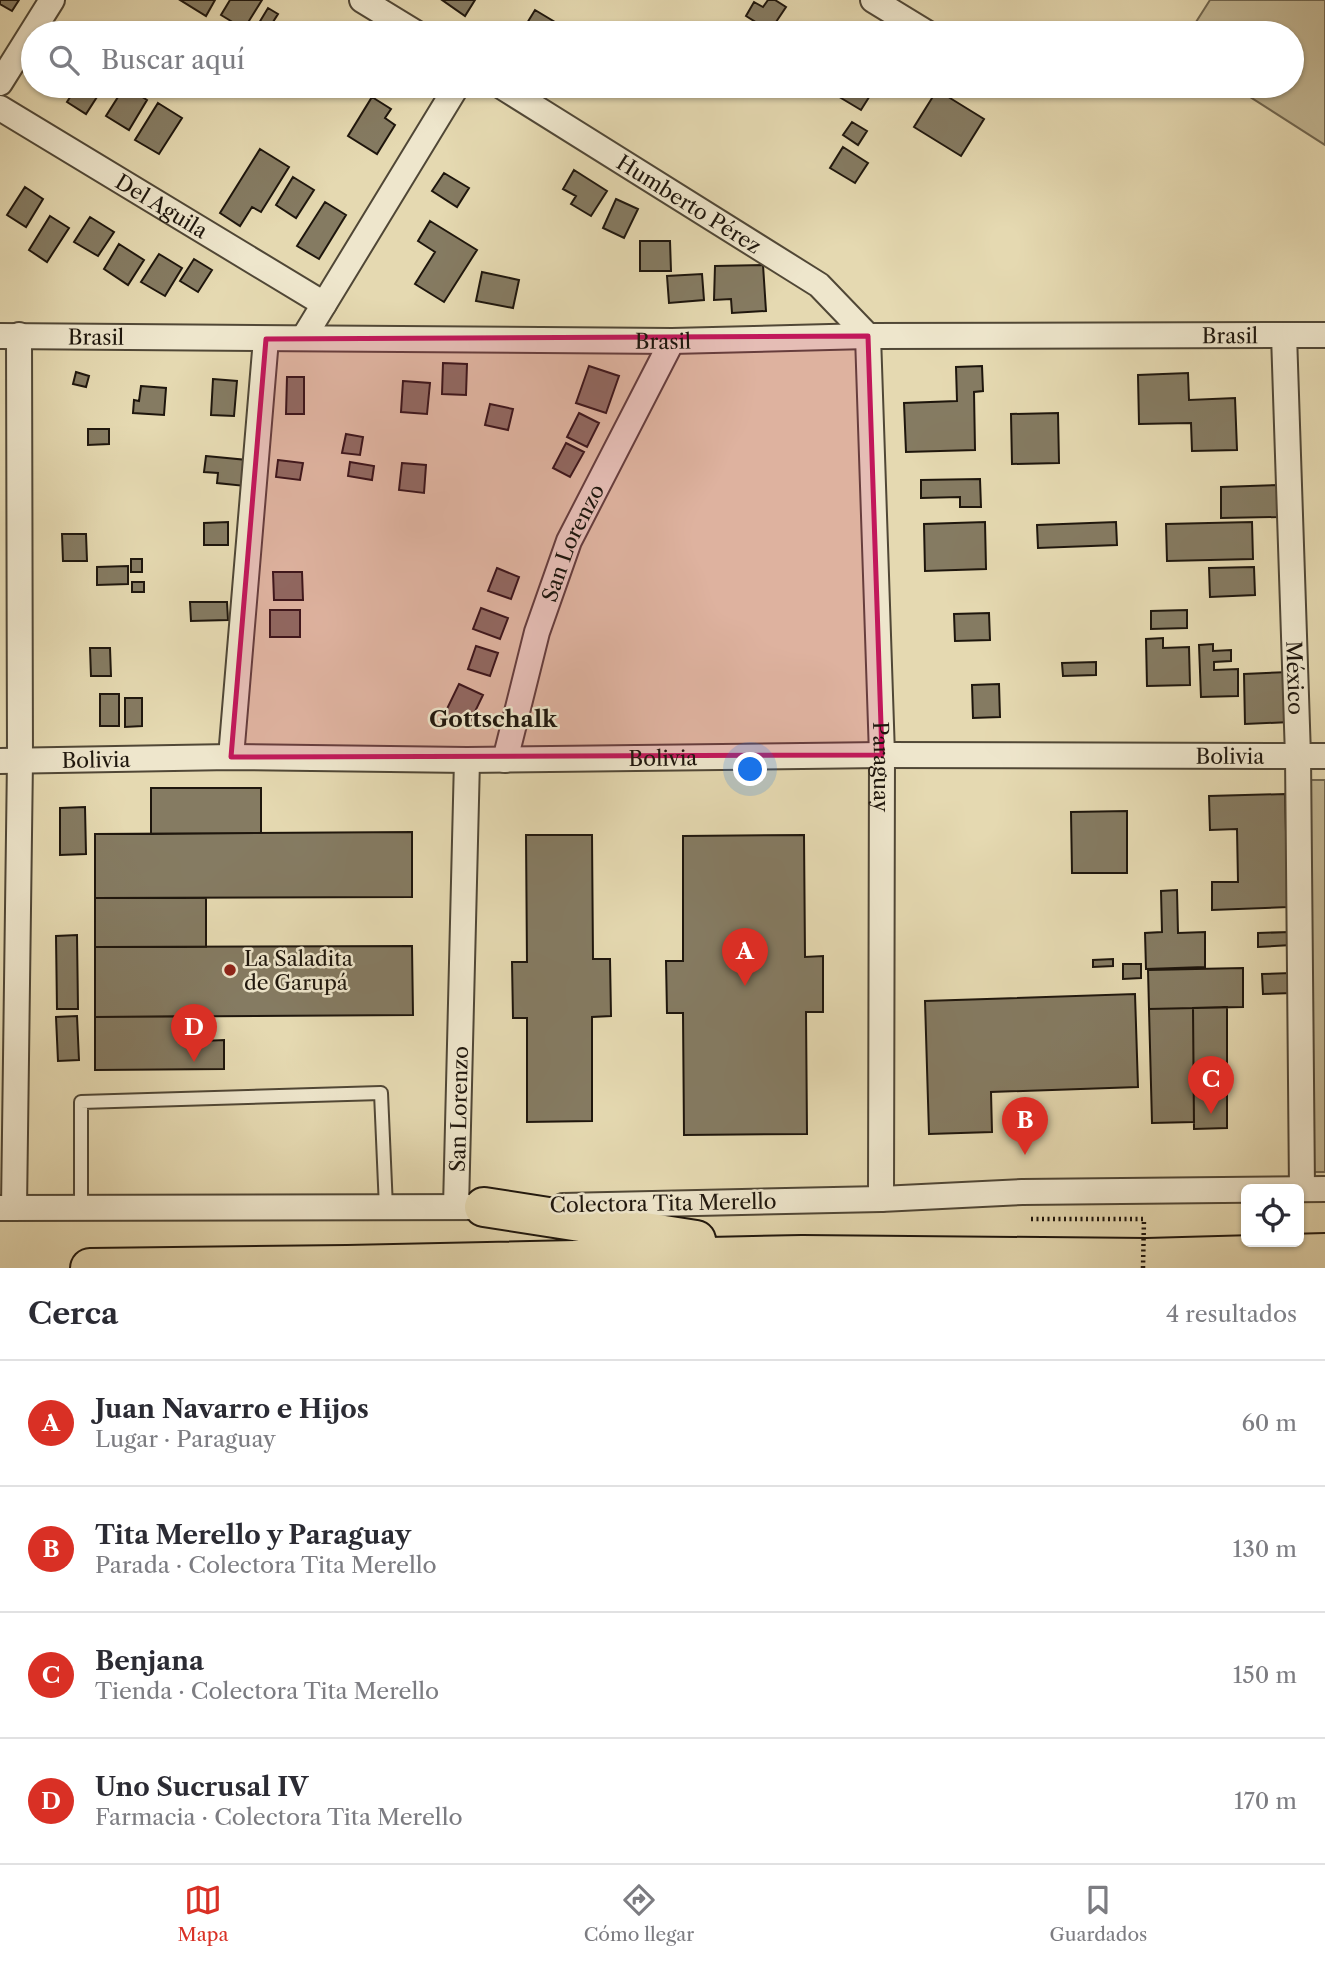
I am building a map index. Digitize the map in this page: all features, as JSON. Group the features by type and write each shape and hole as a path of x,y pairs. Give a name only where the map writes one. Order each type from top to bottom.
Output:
{"highway":[{"path":"470,1207 802,1255"},
{"path":"90,1268 802,1255 1147,1258 1325,1253"}],"street":[{"path":"39,21 52,0"},
{"path":"362,0 396,21"},
{"path":"873,0 907,21"},
{"path":"0,83 21,49"},
{"path":"304,337 450,98"},
{"name":"Humberto Pérez","path":"520,98 819,285 868,336"},
{"name":"Del Aguila","path":"0,108 324,304"},
{"name":"México","path":"1284,335 1314,1189"},
{"name":"Brasil","path":"9,336 672,341 868,336 1325,335"},
{"path":"7,1208 9,336"},
{"name":"Paraguay","path":"868,336 881,755 881,1199"},
{"path":"231,757 266,339"},
{"name":"San Lorenzo","path":"505,760 537,632 569,541 672,341"},
{"name":"Bolivia","path":"10,761 231,757 505,760 881,755 1325,756"},
{"name":"San Lorenzo","path":"467,760 470,1207"},
{"name":"Colectora Tita Merello","path":"7,1208 470,1207 881,1199 1021,1192 1314,1189"}],"lane":[{"path":"81,1208 81,1102 381,1093 386,1208"}],"path":[{"path":"1143,1268 1144,1219"}],"highlighted area":[{"path":"868,336 882,755 231,757 266,339"}],"shaded area":[{"path":"1210,0 1325,0 1325,145 1252,98 1304,98 1304,21 1197,21"},
{"path":"1304,780 1325,780 1325,1172 1313,1172"}],"building":[{"path":"0,0 19,0 12,11 0,4"},
{"path":"180,0 215,0 206,16"},
{"path":"230,0 262,0 249,21 231,21 221,15"},
{"path":"442,0 475,0 465,16"},
{"path":"768,0 775,0 786,7 777,21 754,21 746,16 754,2 763,7"},
{"path":"268,8 278,14 274,21 260,21"},
{"path":"535,10 553,21 528,21"},
{"path":"70,98 96,98 86,114 67,102"},
{"path":"117,98 147,100 129,130 106,116"},
{"path":"371,98 391,109 385,118 395,125 377,154 348,136"},
{"path":"841,98 868,98 861,110"},
{"path":"932,98 950,98 984,119 961,156 914,127"},
{"path":"158,103 182,118 159,154 135,140"},
{"path":"852,122 867,131 858,145 843,135"},
{"path":"843,147 868,163 855,183 830,168"},
{"path":"260,149 289,167 261,212 252,207 240,226 220,213"},
{"path":"574,170 607,191 591,216 571,204 576,196 563,189"},
{"path":"444,173 469,188 457,207 432,191"},
{"path":"293,177 314,190 296,218 276,205"},
{"path":"25,187 43,199 26,227 7,215"},
{"path":"616,199 638,209 624,238 603,228"},
{"path":"325,202 346,215 319,259 297,246"},
{"path":"50,216 69,228 47,262 29,250"},
{"path":"90,217 114,232 98,256 74,242"},
{"path":"430,221 477,250 444,302 415,284 435,252 418,241"},
{"path":"640,241 670,241 671,271 640,271"},
{"path":"119,244 144,260 128,285 104,269"},
{"path":"159,254 182,268 165,296 141,282"},
{"path":"194,259 212,270 198,292 180,281"},
{"path":"763,265 766,311 732,313 731,299 714,300 715,266"},
{"path":"482,272 519,280 513,308 476,301"},
{"path":"702,274 704,300 669,303 667,276"},
{"path":"443,363 467,364 466,395 442,394"},
{"path":"589,366 619,376 606,413 576,403"},
{"path":"982,366 983,391 974,392 975,450 906,452 904,403 957,401 956,367"},
{"path":"76,372 89,376 86,387 73,384"},
{"path":"1188,373 1189,400 1235,398 1237,450 1192,451 1191,423 1139,424 1138,375"},
{"path":"287,377 304,377 304,414 286,414"},
{"path":"213,379 237,381 234,416 211,415"},
{"path":"403,381 430,383 427,414 401,412"},
{"path":"141,386 166,388 164,415 133,413 134,400 139,401"},
{"path":"490,404 513,409 508,430 485,425"},
{"path":"579,413 599,423 587,447 567,437"},
{"path":"1058,413 1059,463 1012,464 1011,414"},
{"path":"88,429 109,429 109,444 88,445"},
{"path":"346,434 363,437 360,455 342,453"},
{"path":"566,443 584,452 570,477 553,468"},
{"path":"206,456 247,460 245,486 217,483 218,473 204,472"},
{"path":"278,460 303,463 300,480 276,477"},
{"path":"350,462 374,466 372,480 348,476"},
{"path":"402,463 426,465 424,493 399,490"},
{"path":"980,479 981,507 960,507 960,497 921,498 921,480"},
{"path":"1278,485 1279,517 1221,518 1221,487"},
{"path":"228,522 228,545 204,545 204,523"},
{"path":"985,522 986,569 925,571 924,524"},
{"path":"1116,522 1117,545 1038,548 1037,525"},
{"path":"1252,522 1253,559 1167,561 1166,524"},
{"path":"62,534 86,534 87,561 63,561"},
{"path":"131,559 142,559 142,572 131,572"},
{"path":"128,566 128,584 97,585 97,567"},
{"path":"1254,567 1255,595 1210,597 1209,568"},
{"path":"497,568 519,577 511,599 488,591"},
{"path":"273,572 302,572 303,600 274,600"},
{"path":"132,582 144,582 144,592 132,592"},
{"path":"190,602 227,602 228,620 191,621"},
{"path":"481,608 508,618 500,639 473,629"},
{"path":"270,610 300,610 300,637 270,637"},
{"path":"1187,610 1187,628 1151,629 1151,611"},
{"path":"989,613 990,640 955,641 954,614"},
{"path":"1163,638 1163,648 1189,647 1190,685 1147,686 1146,639"},
{"path":"1213,644 1213,651 1231,650 1231,661 1214,662 1214,670 1238,669 1238,696 1201,697 1199,645"},
{"path":"476,646 498,653 490,676 468,669"},
{"path":"90,648 110,648 111,676 91,676"},
{"path":"1096,662 1096,675 1063,676 1062,663"},
{"path":"1289,672 1290,722 1245,724 1244,674"},
{"path":"459,684 483,695 468,726 444,715"},
{"path":"999,684 1000,717 973,718 972,685"},
{"path":"100,694 119,694 119,726 100,726"},
{"path":"125,698 142,698 142,726 125,727"},
{"path":"151,788 261,788 261,833 151,834"},
{"path":"1285,794 1288,907 1212,910 1212,882 1238,882 1237,829 1210,830 1209,796"},
{"path":"85,807 86,854 60,855 60,808"},
{"path":"1127,811 1127,873 1072,873 1071,812"},
{"path":"412,832 412,897 95,898 95,834"},
{"path":"526,835 592,835 593,959 610,959 611,1016 592,1017 592,1121 527,1122 527,1018 513,1018 512,962 527,962"},
{"path":"804,835 805,957 823,956 823,1012 806,1012 807,1134 684,1135 683,1013 667,1013 666,961 683,961 683,836"},
{"path":"1177,890 1178,933 1205,932 1205,967 1146,969 1145,933 1162,932 1161,891"},
{"path":"95,898 206,898 206,947 95,947"},
{"path":"1290,932 1291,945 1258,947 1258,933"},
{"path":"77,935 78,1009 57,1009 56,936"},
{"path":"412,946 413,1015 95,1017 95,947"},
{"path":"1113,959 1113,966 1093,967 1093,960"},
{"path":"1123,964 1141,964 1141,978 1123,979"},
{"path":"1243,968 1243,1007 1149,1009 1148,970"},
{"path":"1291,973 1292,993 1263,994 1262,974"},
{"path":"1135,994 1138,1087 991,1092 992,1132 929,1134 925,1001"},
{"path":"1227,1007 1227,1128 1194,1129 1193,1008"},
{"path":"1193,1008 1194,1122 1152,1123 1149,1009"},
{"path":"77,1016 79,1060 58,1061 56,1017"},
{"path":"204,1016 203,1041 224,1040 224,1069 95,1070 95,1017"}],"place":[{"name":"La Saladita de Garupá","path":"230,970"},
{"name":"Juan Navarro e Hijos","path":"745,986"},
{"name":"Uno Sucrusal IV","path":"194,1062"},
{"name":"Benjana","path":"1211,1114"},
{"name":"Tita Merello y Paraguay","path":"1025,1155"}],"district":[{"name":"Gottschalk","path":"493,719"}]}
